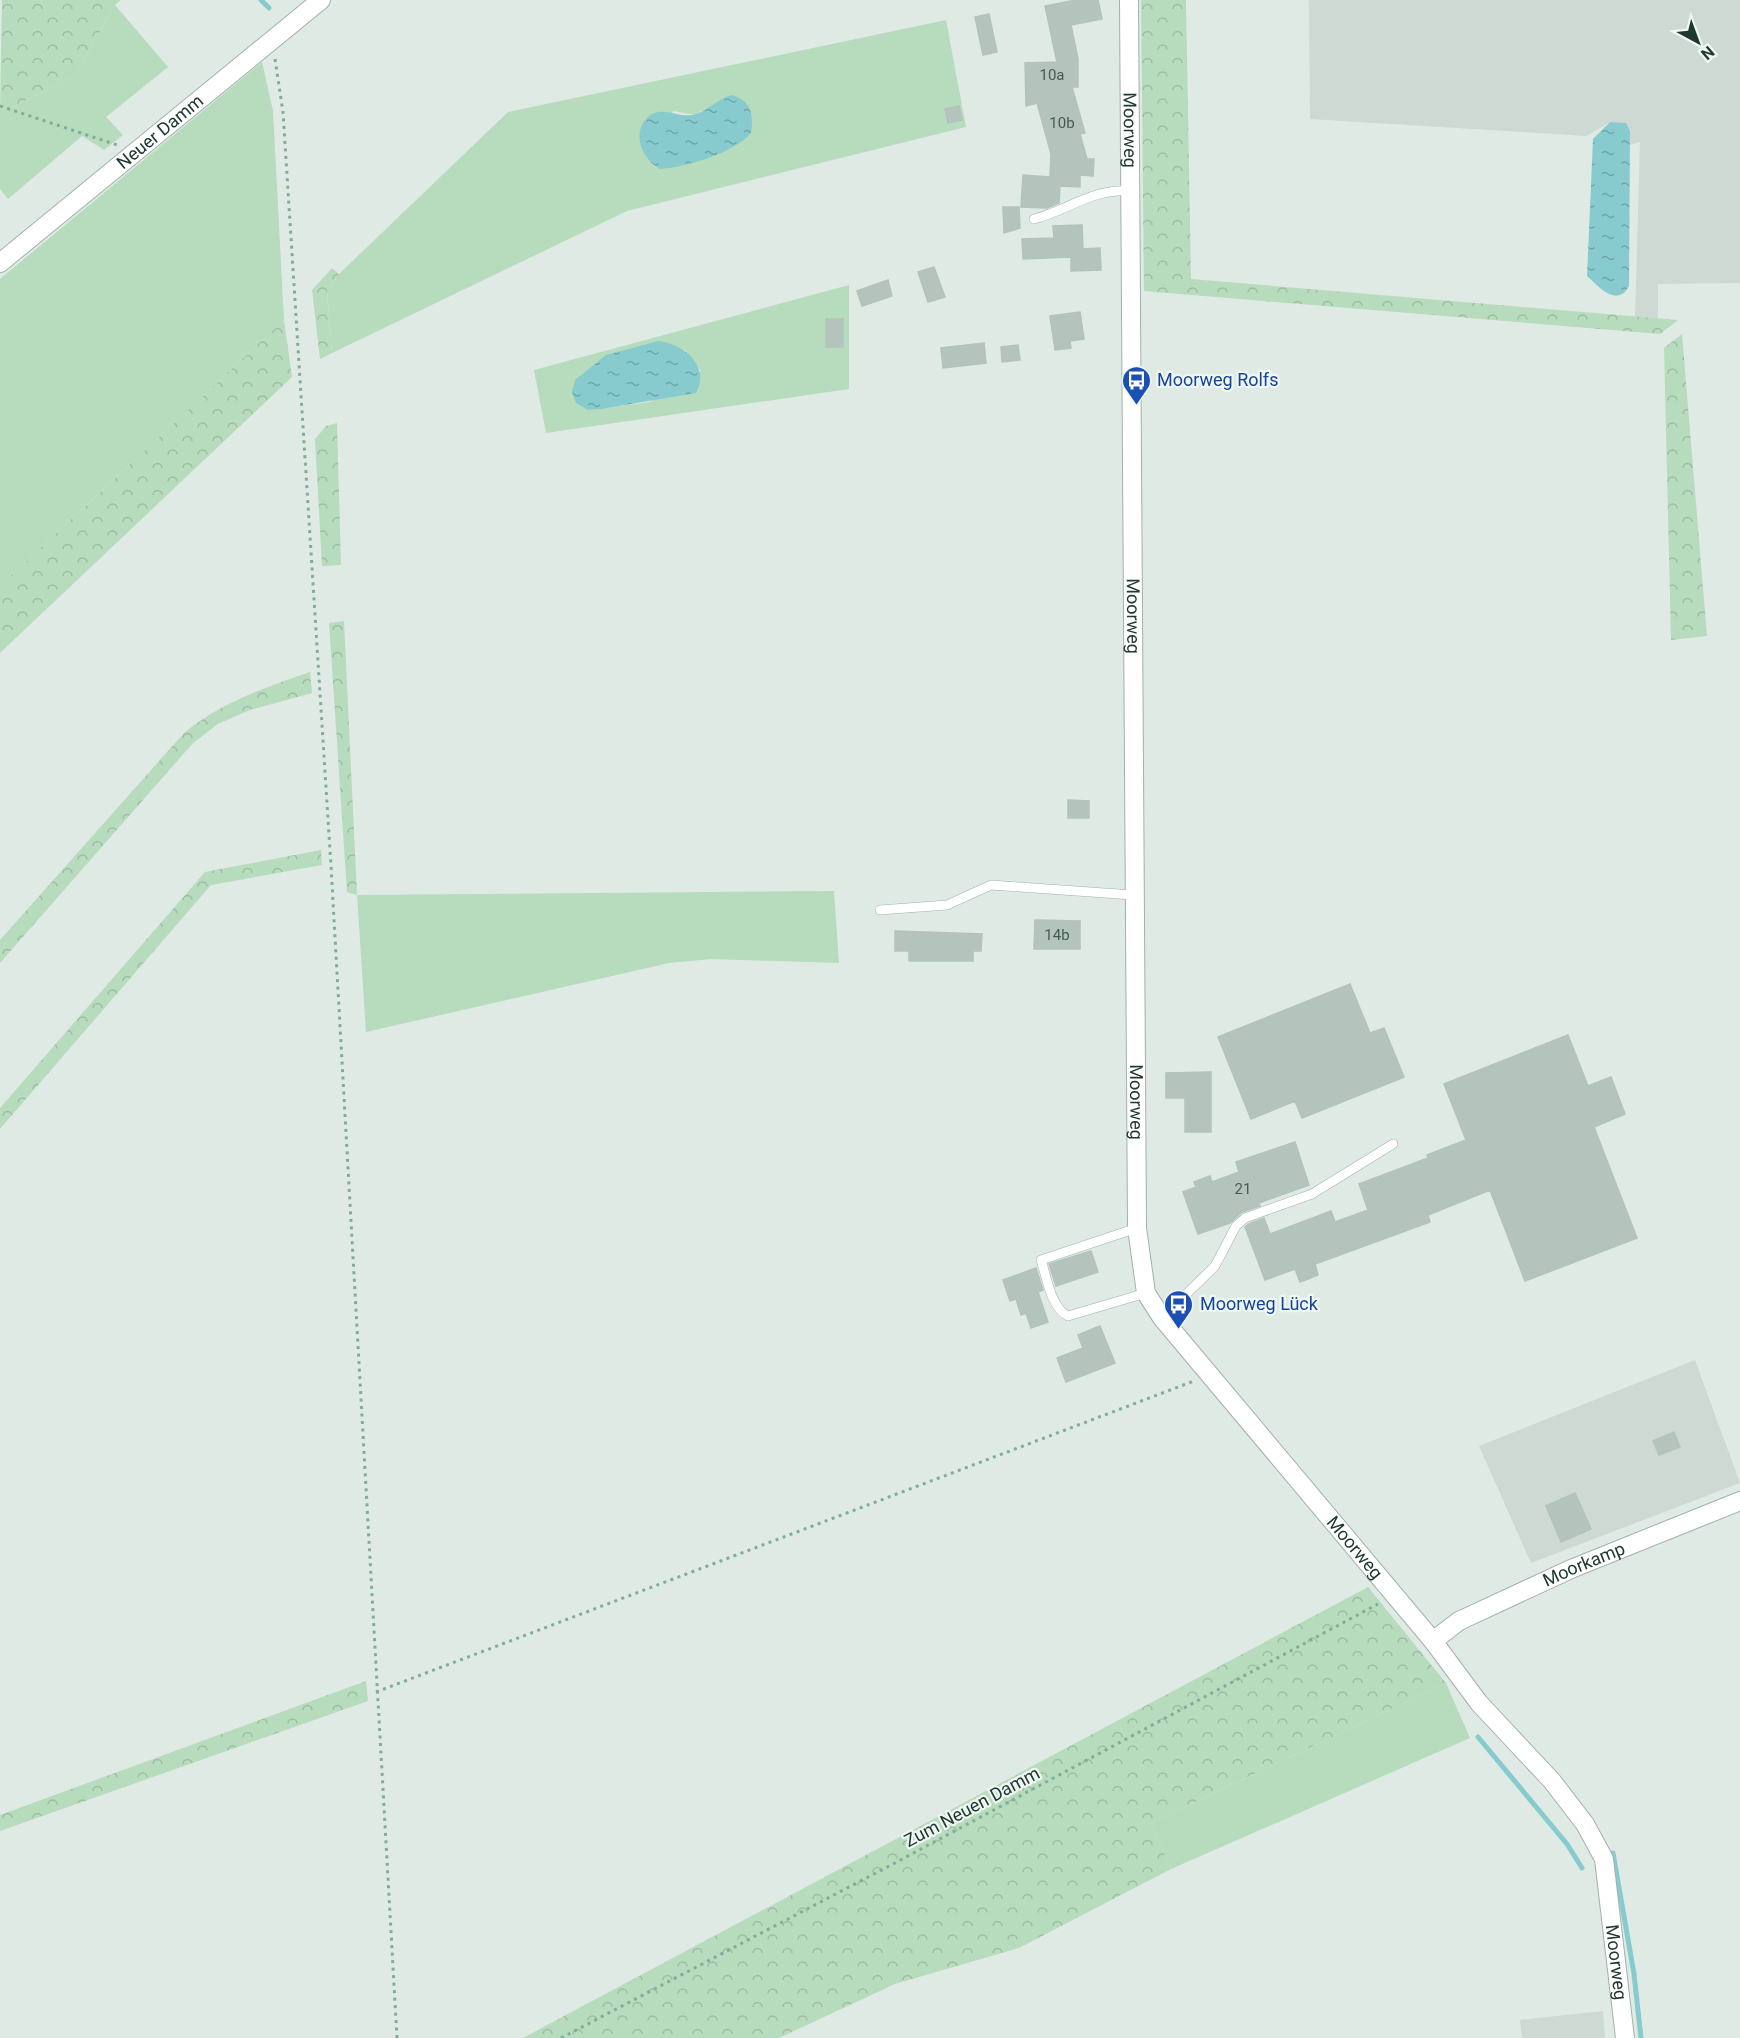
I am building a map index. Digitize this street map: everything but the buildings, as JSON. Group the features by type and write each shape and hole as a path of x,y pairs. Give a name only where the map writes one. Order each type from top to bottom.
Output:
{"street":[{"name":"Neuer Damm","path":"0,263 321,0"},
{"name":"Moorweg","path":"1129,0 1137,1228 1146,1293 1162,1318 1433,1641 1479,1703 1552,1781 1585,1824 1604,1859 1625,2038"},
{"name":"Moorkamp","path":"1433,1641 1459,1621 1571,1569 1740,1501"}],"lane":[{"path":"1034,219 1091,195 1112,189 1130,191"},
{"path":"880,910 947,905 991,885 1134,895"},
{"path":"1162,1318 1215,1266 1236,1226 1245,1218 1312,1194 1393,1144"},
{"path":"1137,1228 1041,1260 1055,1304 1061,1313 1068,1316 1146,1293"}],"path":[{"path":"272,40 283,112 322,723 397,2038"},
{"path":"0,106 136,151"},
{"path":"376,1692 1187,1385 1208,1372"},
{"name":"Zum Neuen Damm","path":"561,2038 903,1859 1393,1596"}],"shaded area":[{"path":"1309,0 1740,0 1740,283 1658,284 1658,318 1635,317 1640,142 1630,145 1630,131 1610,122 1586,136 1310,119"},
{"path":"1695,1360 1740,1483 1531,1563 1479,1446"},
{"path":"1603,2011 1605,2038 1522,2038 1520,2020"}],"green space":[{"path":"2,0 121,0 115,5 75,76 0,113"},
{"path":"1141,0 1186,0 1191,279 1678,320 1660,334 1144,291"},
{"path":"115,5 168,67 106,117 123,135 104,150 82,136 8,199 0,189 0,113 75,76"},
{"path":"946,20 966,127 627,211 332,353 327,292 339,274 508,112","holes":["703,110 660,169 673,111 695,115"]},
{"path":"262,62 273,111 284,320 0,586 0,279"},
{"path":"332,268 339,274 327,292 332,353 320,359 312,290"},
{"path":"849,285 849,389 546,433 534,370","holes":["685,350 701,371 650,402 587,410 576,403"]},
{"path":"284,320 292,377 0,653 0,586"},
{"path":"1682,334 1707,636 1671,640 1664,348"},
{"path":"337,423 341,565 322,566 315,439 326,426"},
{"path":"344,621 357,895 347,892 329,623"},
{"path":"310,672 312,693 250,710 218,724 193,743 0,963 0,940 184,733 228,704"},
{"path":"321,850 322,865 211,885 0,1129 0,1108 205,872"},
{"path":"834,891 839,963 711,959 669,963 366,1032 357,895"},
{"path":"1368,1587 1446,1683 1151,1823 1171,1869 1019,1948 895,1984 779,2038 523,2038"},
{"path":"366,1681 368,1701 0,1831 0,1815"},
{"path":"1446,1683 1470,1738 1171,1869 1151,1823"}],"water":[{"path":"732,95 743,101 750,109 751,133 743,140 722,153 683,165 660,169 649,160 641,146 640,139 642,125 647,118 659,112 696,114"},
{"path":"1610,122 1626,123 1630,131 1629,286 1619,295 1608,293 1587,276 1593,139"},
{"path":"658,341 677,347 692,358 700,374 700,383 696,393 601,409 587,410 576,403 572,392 575,380 606,355"}],"waterway":[{"path":"261,0 269,8"},
{"path":"1478,1737 1567,1844 1582,1868"},
{"path":"1613,1853 1634,1974 1641,2038"}],"place":[{"name":"Moorweg Rolfs","path":"1136,406"},
{"name":"Moorweg Lück","path":"1179,1330"}]}
